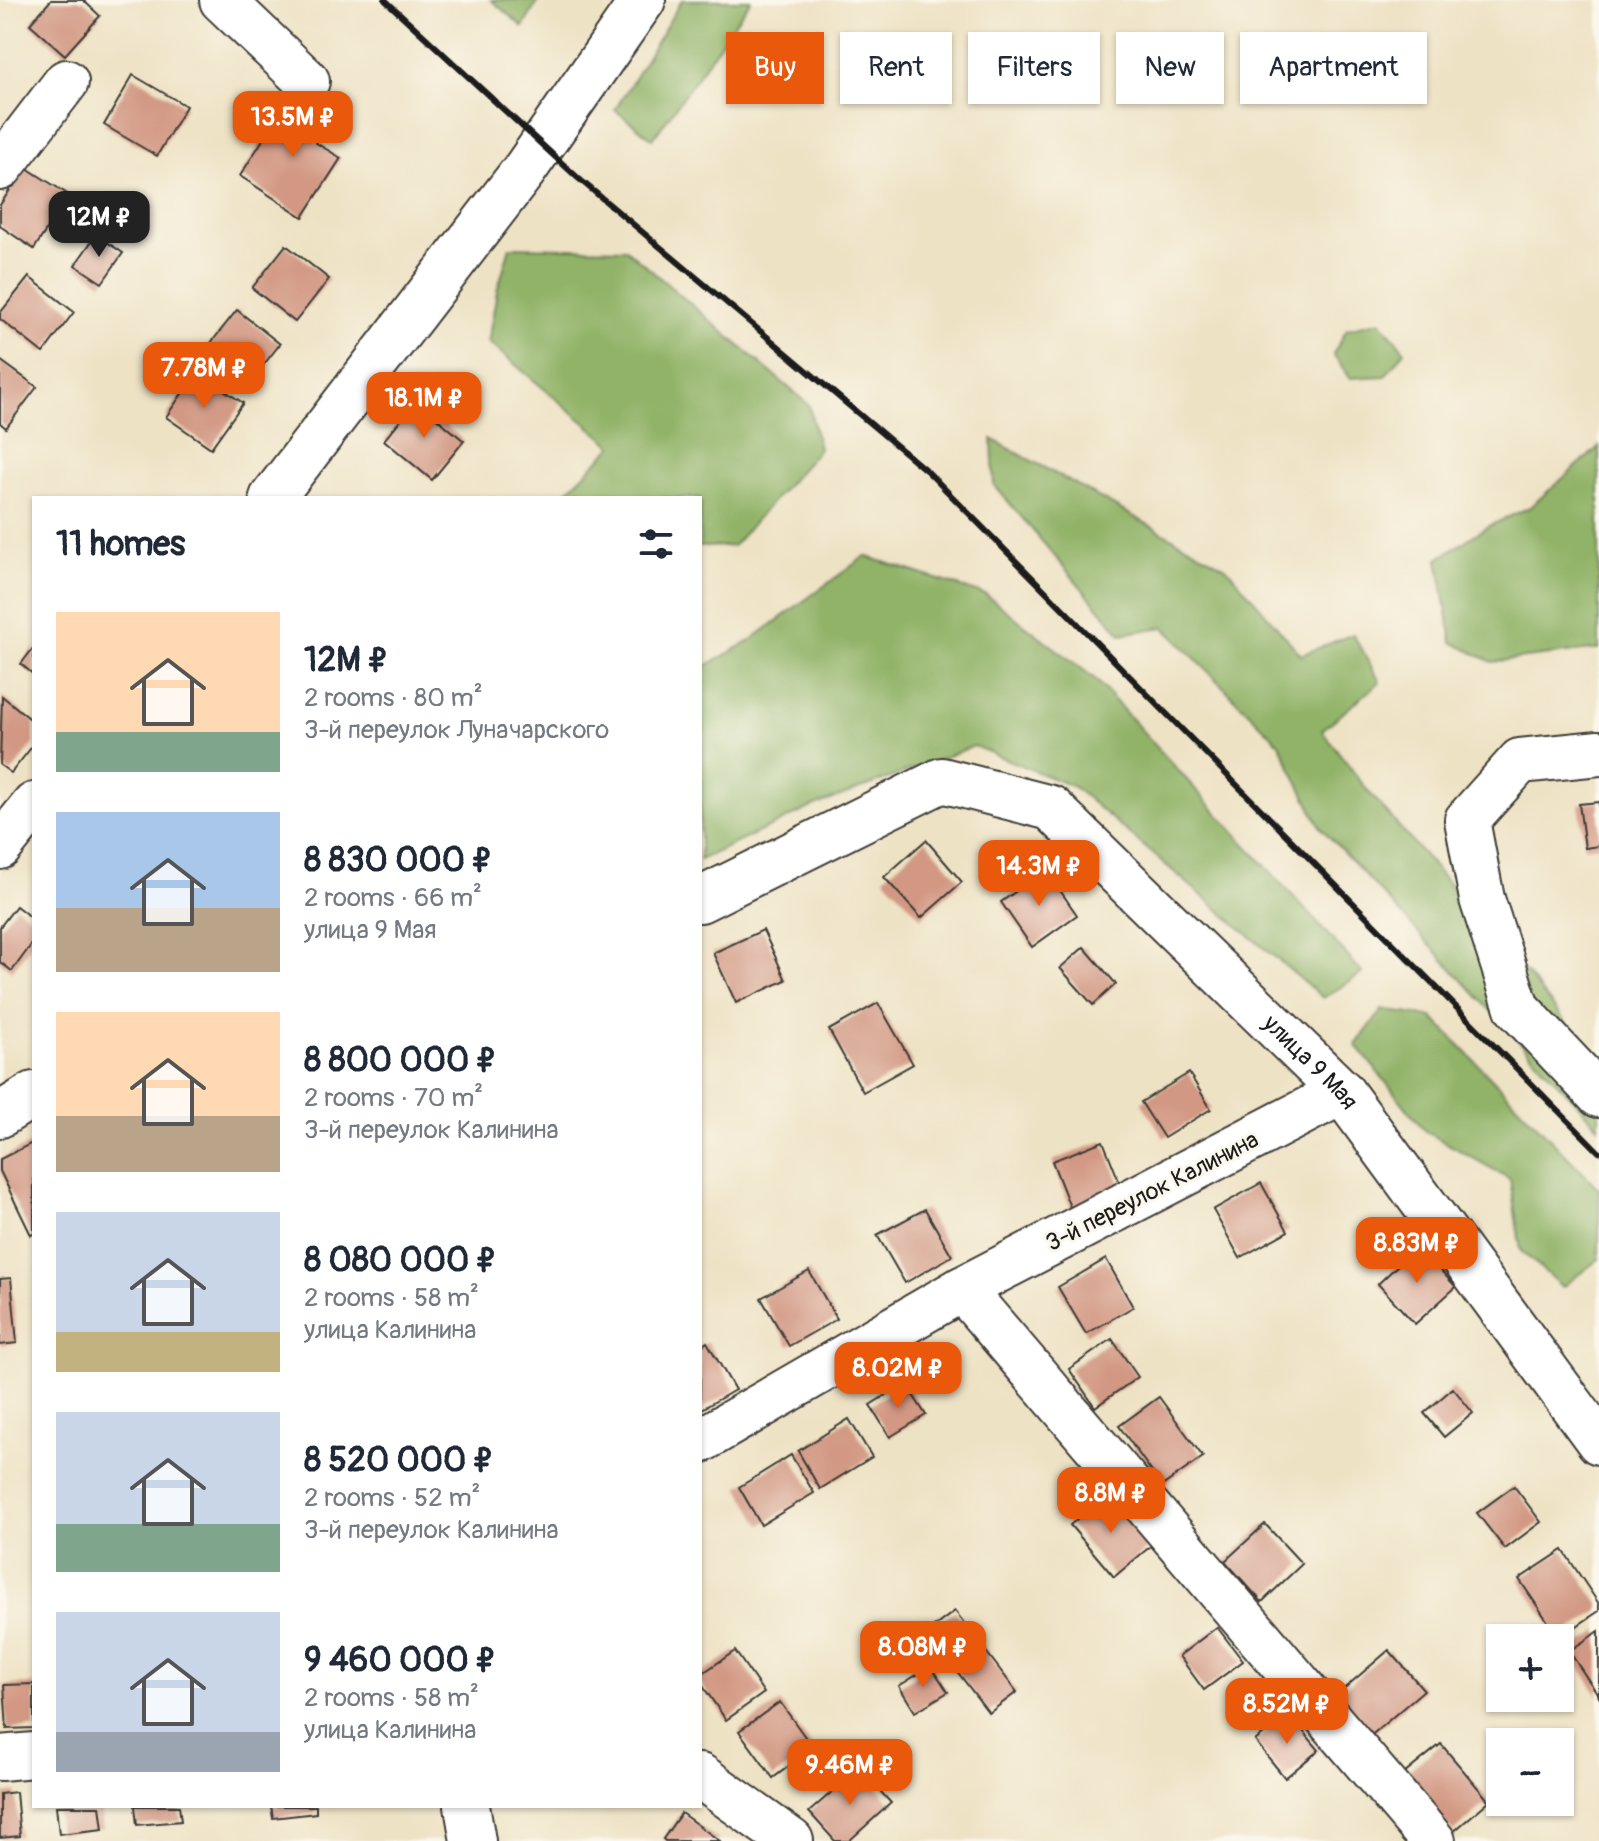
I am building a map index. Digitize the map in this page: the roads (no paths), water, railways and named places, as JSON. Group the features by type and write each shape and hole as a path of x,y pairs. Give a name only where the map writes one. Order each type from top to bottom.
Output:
{"street":[{"path":"222,0 307,81"},
{"path":"274,496 525,169 643,0"},
{"path":"0,168 66,82"},
{"path":"1599,753 1520,761 1467,820 1482,899 1517,1008 1599,1095"},
{"name":"улица 9 Мая","path":"702,899 942,780 1051,808 1342,1092 1599,1442"},
{"path":"0,847 32,807"},
{"name":"3-й переулок Калинина","path":"702,1440 962,1289 1342,1092"},
{"path":"0,1115 32,1095"},
{"path":"962,1289 1433,1841"},
{"path":"0,1758 32,1755"},
{"path":"702,1777 791,1841"},
{"path":"467,1808 473,1841"}],"railway":[{"path":"385,0 578,178 928,472 1599,1152"}]}
